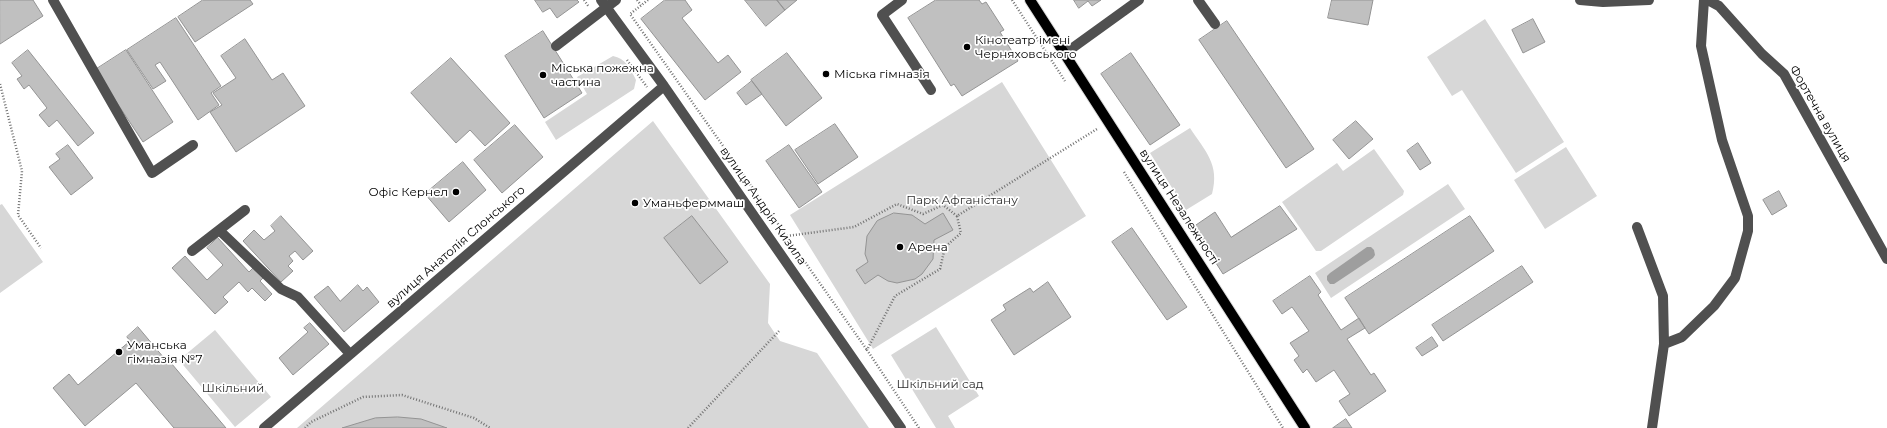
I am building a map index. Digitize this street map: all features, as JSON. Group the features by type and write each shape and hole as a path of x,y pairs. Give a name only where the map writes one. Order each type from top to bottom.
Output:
{"main road":[{"name":"вулиця Незалежності","path":"1030,0 1305,428"}],"street":[{"path":"53,0 152,173 193,145"},
{"path":"556,46 604,4 616,0"},
{"path":"902,0 882,15 931,90"},
{"path":"1064,51 1071,49 1139,0"},
{"path":"1198,0 1215,24"},
{"path":"1580,0 1603,2 1650,0"},
{"path":"1664,344 1682,337 1714,306 1735,278 1748,231 1748,216 1722,140 1701,46 1704,0"},
{"name":"Фортечна вулиця","path":"1708,0 1719,6 1762,54 1784,74 1887,258"},
{"name":"вулиця Андрія Кизила","path":"604,4 664,86 901,428"},
{"name":"вулиця Анатолія Слонського","path":"264,428 664,86"},
{"path":"192,251 245,210"},
{"path":"1637,227 1663,296 1664,344 1652,428"},
{"path":"219,230 281,288 298,297 350,354"}],"path":[{"path":"638,0 642,5"},
{"path":"648,0 630,14 867,350 919,428"},
{"path":"1012,0 1066,83"},
{"path":"0,84 22,171 18,215 41,248"},
{"path":"957,216 1096,128 1100,134"},
{"path":"1121,168 1283,428"},
{"path":"787,236 854,227 897,204 923,214 943,205 957,216 961,233 944,247 940,269 896,296 867,350"},
{"path":"688,428 780,330"},
{"path":"305,428 311,422 363,397 402,395 474,418 490,428"}],"green space":[{"path":"1485,19 1564,142 1516,173 1462,90 1452,96 1427,57"},
{"path":"613,56 621,59 630,68 636,80 634,89 556,140 545,122 587,94 577,77"},
{"name":"Парк Афганістану","path":"1002,82 1086,216 873,349 790,215"},
{"name":"Уманьферммаш","path":"653,121 770,284 768,323 780,341 817,353 869,428 297,428"},
{"path":"1190,128 1210,158 1213,166 1214,183 1212,194 1186,210 1150,153"},
{"path":"1566,147 1597,196 1545,229 1514,180"},
{"path":"1374,149 1404,191 1403,195 1321,251 1316,251 1282,202 1337,163 1343,171"},
{"path":"1448,184 1465,209 1331,298 1315,273"},
{"path":"2,204 43,262 0,293 0,205"},
{"name":"Шкільний сад","path":"936,327 979,396 948,416 955,428 936,428 891,355"},
{"name":"Шкільний","path":"215,330 271,397 235,427 179,360"}],"shaded area":[{"path":"1367,247 1371,247 1374,250 1375,255 1373,258 1334,284 1330,284 1327,280 1327,276 1330,273"}],"building":[{"path":"0,0 33,0 43,16 0,44"},
{"path":"203,0 250,0 253,4 195,42 178,17"},
{"path":"535,0 577,0 579,2 557,18 550,8 543,12"},
{"path":"665,0 685,0 692,10 682,18 718,63 728,55 741,72 705,100 641,19"},
{"path":"745,0 777,0 785,10 766,26"},
{"path":"777,0 797,0 785,10"},
{"name":"Кінотеатр імені Черняховського","path":"936,0 979,0 982,4 986,2 1004,30 1000,32 1018,61 962,96 954,84 951,86 908,18"},
{"path":"1074,0 1101,0 1092,6 1088,1 1079,8"},
{"path":"1332,0 1373,0 1368,25 1328,18"},
{"path":"176,18 221,86 211,93 219,105 198,120 160,62 155,65 166,81 153,89 127,50"},
{"path":"1533,19 1545,42 1523,53 1512,30"},
{"path":"1227,21 1314,149 1286,168 1199,40"},
{"name":"Міська пожежна частина","path":"543,31 582,93 544,118 505,56"},
{"path":"245,39 272,80 283,73 305,106 236,152 210,112 222,105 213,93 236,78 221,56"},
{"path":"28,50 94,133 78,146 57,120 49,127 39,115 47,108 29,85 24,89 17,79 22,76 12,63"},
{"path":"126,50 173,122 143,142 95,70"},
{"path":"787,53 822,98 786,126 751,80"},
{"path":"1131,53 1180,125 1150,145 1101,74"},
{"path":"451,58 510,123 485,146 470,130 456,143 411,93"},
{"path":"752,81 762,94 746,105 737,93"},
{"path":"1356,121 1373,139 1349,159 1333,140"},
{"path":"835,124 858,157 818,184 795,150"},
{"path":"515,125 543,157 502,193 474,160"},
{"path":"1418,143 1431,163 1420,170 1407,151"},
{"path":"68,145 93,178 71,195 49,167 60,159 56,154"},
{"path":"789,145 822,192 799,208 766,161"},
{"name":"Офіс Кернел","path":"463,162 486,190 449,222 425,194"},
{"path":"1779,191 1787,206 1772,215 1763,200"},
{"path":"1280,206 1297,229 1223,274 1193,227 1215,212 1231,237"},
{"name":"Арена","path":"894,213 912,215 925,224 943,213 953,230 934,240 933,259 922,274 915,279 897,283 888,281 878,275 865,284 856,270 868,262 865,254 867,236 877,221"},
{"path":"281,216 313,251 303,260 295,251 289,256 293,261 288,266 293,271 281,282 243,241 254,230 264,240 275,231 271,226"},
{"path":"692,216 728,262 700,284 664,238"},
{"path":"1470,216 1494,251 1369,334 1345,298"},
{"path":"1132,228 1187,307 1167,320 1112,242"},
{"path":"218,238 249,272 253,268 263,278 260,281 272,294 265,301 252,288 248,292 239,282 223,297 228,302 215,314 172,268 185,256 207,280 223,265 207,248"},
{"path":"1522,266 1533,282 1443,341 1432,325"},
{"path":"1310,276 1321,292 1318,295 1341,330 1359,318 1365,328 1347,339 1371,375 1374,373 1386,391 1349,416 1339,401 1350,394 1334,370 1316,382 1307,369 1303,373 1294,360 1299,356 1290,343 1309,331 1292,307 1282,314 1273,301"},
{"path":"1048,282 1071,317 1014,355 991,320 1006,310 1003,305 1030,288 1033,292"},
{"path":"358,285 363,291 367,287 379,302 344,332 314,297 328,286 340,301"},
{"path":"310,323 329,344 293,375 279,358 308,332 304,328"},
{"path":"138,327 164,358 166,357 226,428 174,428 136,383 85,426 53,388 69,374 78,385 130,341 127,337"},
{"path":"1432,337 1438,346 1422,356 1416,348"},
{"path":"398,417 421,419 447,428 342,428 375,418"},
{"path":"1346,419 1352,428 1333,428"}],"place":[{"name":"Кінотеатр імені Черняховського","path":"967,47"},
{"name":"Міська гімназія","path":"826,74"},
{"name":"Міська пожежна частина","path":"543,75"},
{"name":"Офіс Кернел","path":"456,192"},
{"name":"Уманьферммаш","path":"635,203"},
{"name":"Арена","path":"900,247"},
{"name":"Уманська гімназія №7","path":"119,352"}]}
